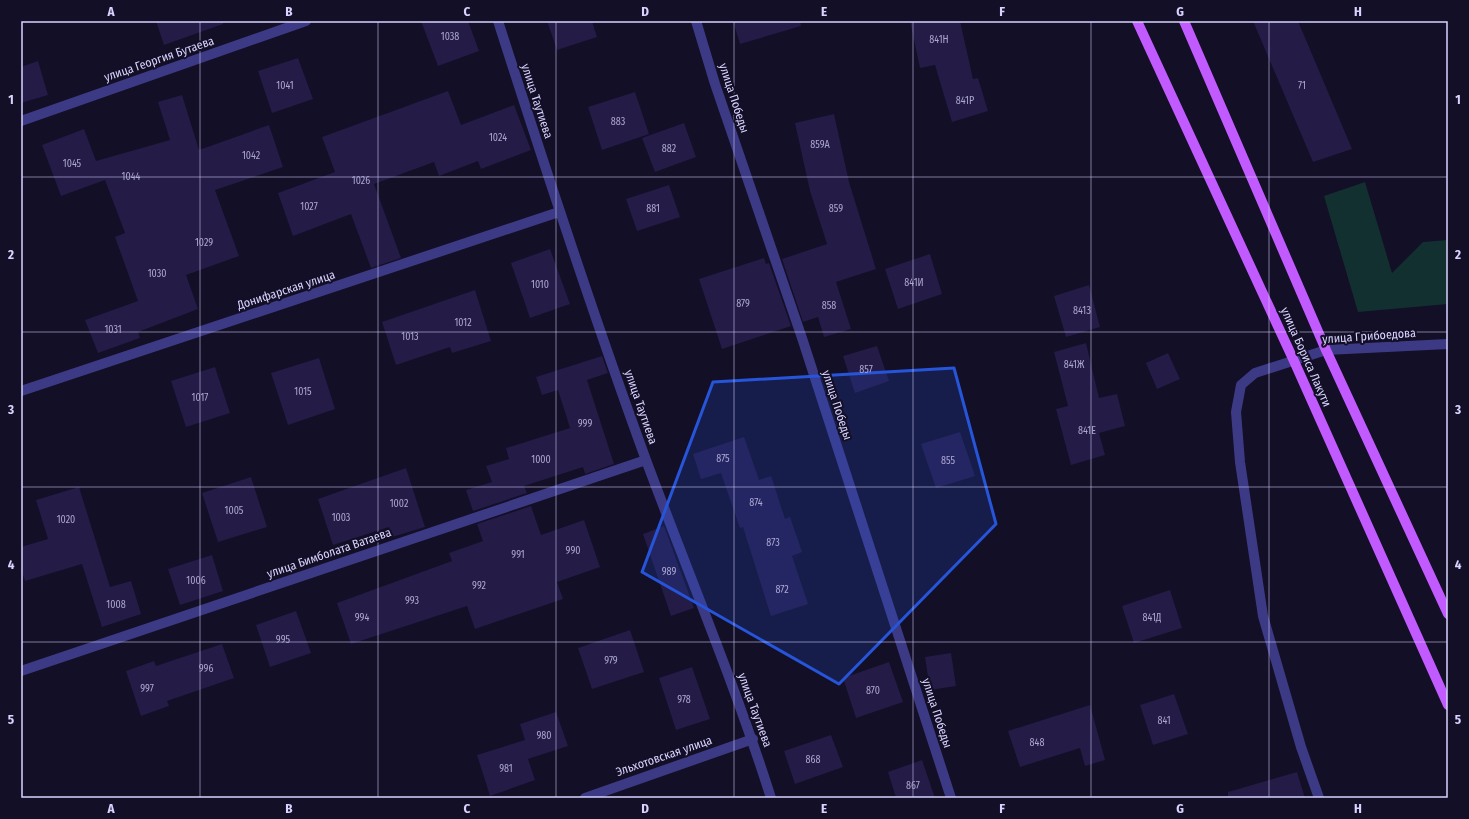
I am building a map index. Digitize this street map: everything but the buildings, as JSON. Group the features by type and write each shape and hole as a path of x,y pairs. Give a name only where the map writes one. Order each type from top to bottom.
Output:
{"main road":[{"name":"улица Бориса Лакути","path":"1137,21 1294,360 1448,705"},
{"name":"улица Бориса Лакути","path":"1184,21 1326,350 1448,614"}],"street":[{"name":"улица Георгия Бутаева","path":"21,121 306,21"},
{"name":"улица Таутиева","path":"498,21 559,212 646,460 753,740 771,798"},
{"name":"улица Победы","path":"696,21 715,84 802,338 951,798"},
{"name":"Донифарская улица","path":"21,391 559,212"},
{"name":"улица Грибоедова","path":"1319,798 1301,747 1263,616 1240,462 1236,412 1241,386 1255,373 1326,350 1448,344"},
{"name":"улица Бимболата Ватаева","path":"21,671 646,460"},
{"name":"Эльхотовская улица","path":"585,798 753,740"}],"highlighted area":[{"path":"954,368 996,524 839,684 642,572 713,382"}],"green space":[{"path":"1365,182 1392,273 1423,242 1448,240 1448,304 1358,312 1324,196"}]}
